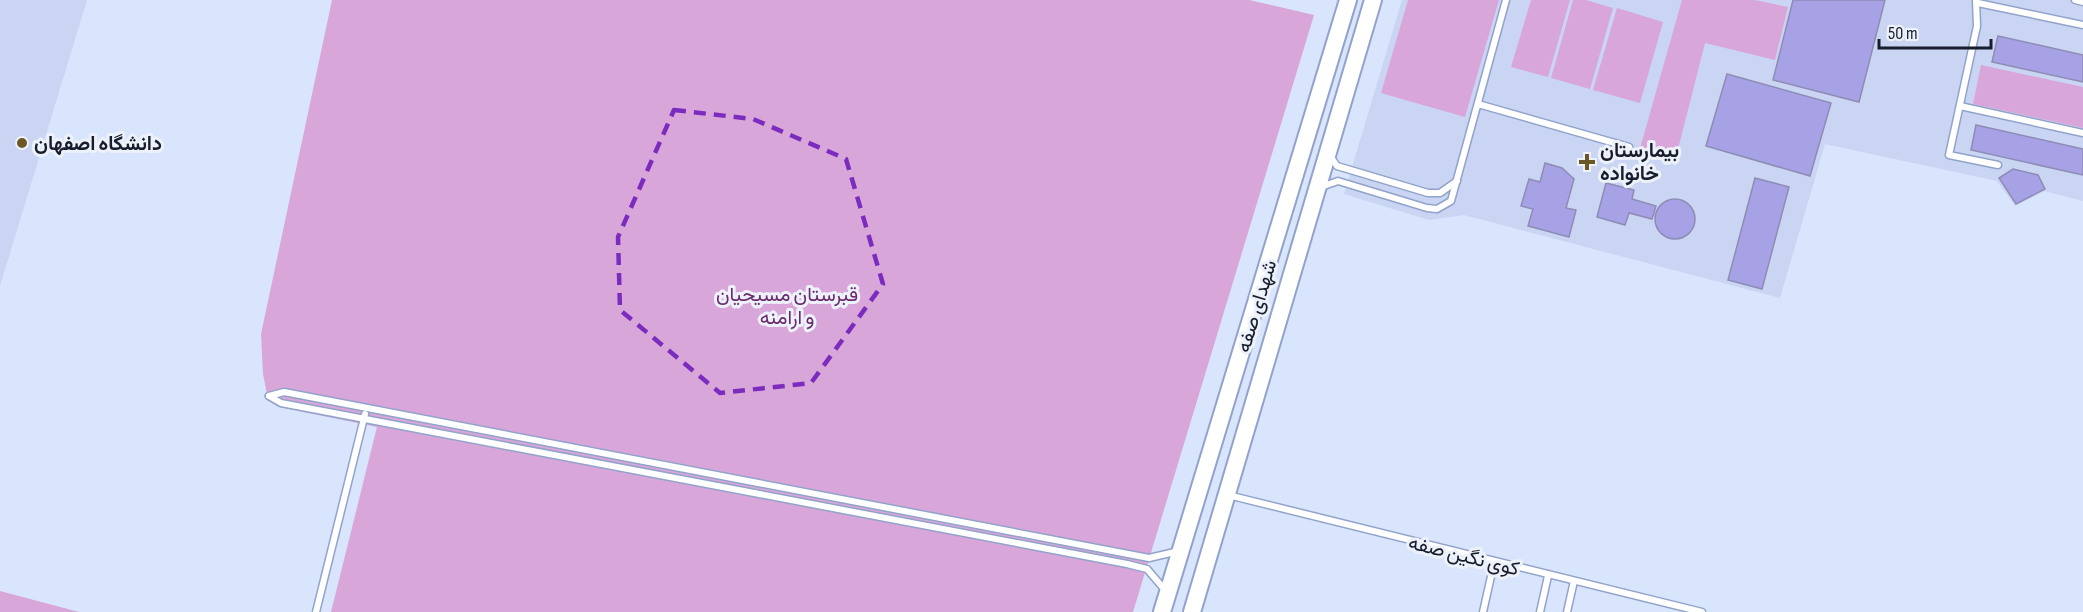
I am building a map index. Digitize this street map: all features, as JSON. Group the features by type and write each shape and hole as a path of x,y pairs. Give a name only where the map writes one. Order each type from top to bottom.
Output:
{"main road":[{"name":"شهدای صفه","path":"1192,612 1373,0"},
{"name":"شهدای صفه","path":"1162,612 1348,1"}],"lane":[{"path":"1316,191 1324,184 1338,181 1427,208 1437,209 1451,201 1506,0"},
{"path":"2075,0 2083,2"},
{"path":"1998,165 1949,155 1977,26 1977,2 2083,25"},
{"path":"1478,104 1629,147"},
{"path":"1960,106 2083,133"},
{"path":"1328,152 1337,166 1428,193 1440,193 1457,181"},
{"path":"1167,594 1148,569 1127,564 281,403 270,396 284,392 1149,558 1181,550"},
{"path":"316,612 366,408"},
{"name":"کوی نگین صفه","path":"1226,495 1702,612"},
{"path":"1483,612 1494,562"},
{"path":"1540,612 1548,576"},
{"path":"1567,612 1574,581"}],"highlighted area":[{"path":"674,110 753,119 846,159 883,284 811,383 720,393 620,310 618,237"}],"shaded area":[{"name":"دانشگاه اصفهان","path":"0,0 87,0 0,286"},
{"name":"بیمارستان خانواده","path":"1402,0 2083,0 2083,201 2045,191 2015,206 1997,181 1825,144 1780,298 1464,215 1429,220 1344,194"}],"green space":[{"name":"قبرستان مسیحیان و ارامنه","path":"332,0 1249,0 1314,15 1133,612 331,612 377,427 279,407 267,394 263,374 261,334"},
{"path":"1408,0 1499,0 1465,117 1381,93"},
{"path":"1531,0 1570,0 1548,77 1511,67"},
{"path":"1573,0 1586,0 1613,8 1590,89 1551,78"},
{"path":"1682,0 1755,0 1788,7 1775,60 1705,43 1675,161 1639,152"},
{"path":"1617,8 1663,22 1640,103 1593,90"},
{"path":"1981,65 2083,87 2083,128 1973,104"},
{"path":"0,591 79,612 0,612"}],"building":[{"path":"1793,0 1885,0 1859,102 1773,80"},
{"path":"1998,36 2083,55 2083,82 1992,62"},
{"path":"1727,74 1831,103 1810,176 1706,146"},
{"path":"1976,125 2083,149 2083,175 1971,150"},
{"path":"1545,163 1562,168 1574,179 1566,208 1576,210 1569,237 1528,226 1533,209 1521,206 1529,179 1540,182"},
{"path":"2013,169 2038,175 2045,189 2016,204 1999,178"},
{"path":"1755,178 1789,187 1762,289 1728,280"},
{"path":"1606,183 1634,190 1632,199 1656,206 1652,219 1629,213 1625,225 1597,217"},
{"path":"1675,199 1683,200 1689,205 1694,211 1694,227 1689,233 1683,238 1675,239 1667,238 1661,233 1656,227 1655,219 1656,211 1661,205 1667,200"}],"place":[{"name":"دانشگاه اصفهان","path":"22,143"},
{"name":"بیمارستان خانواده","path":"1587,162"}]}
